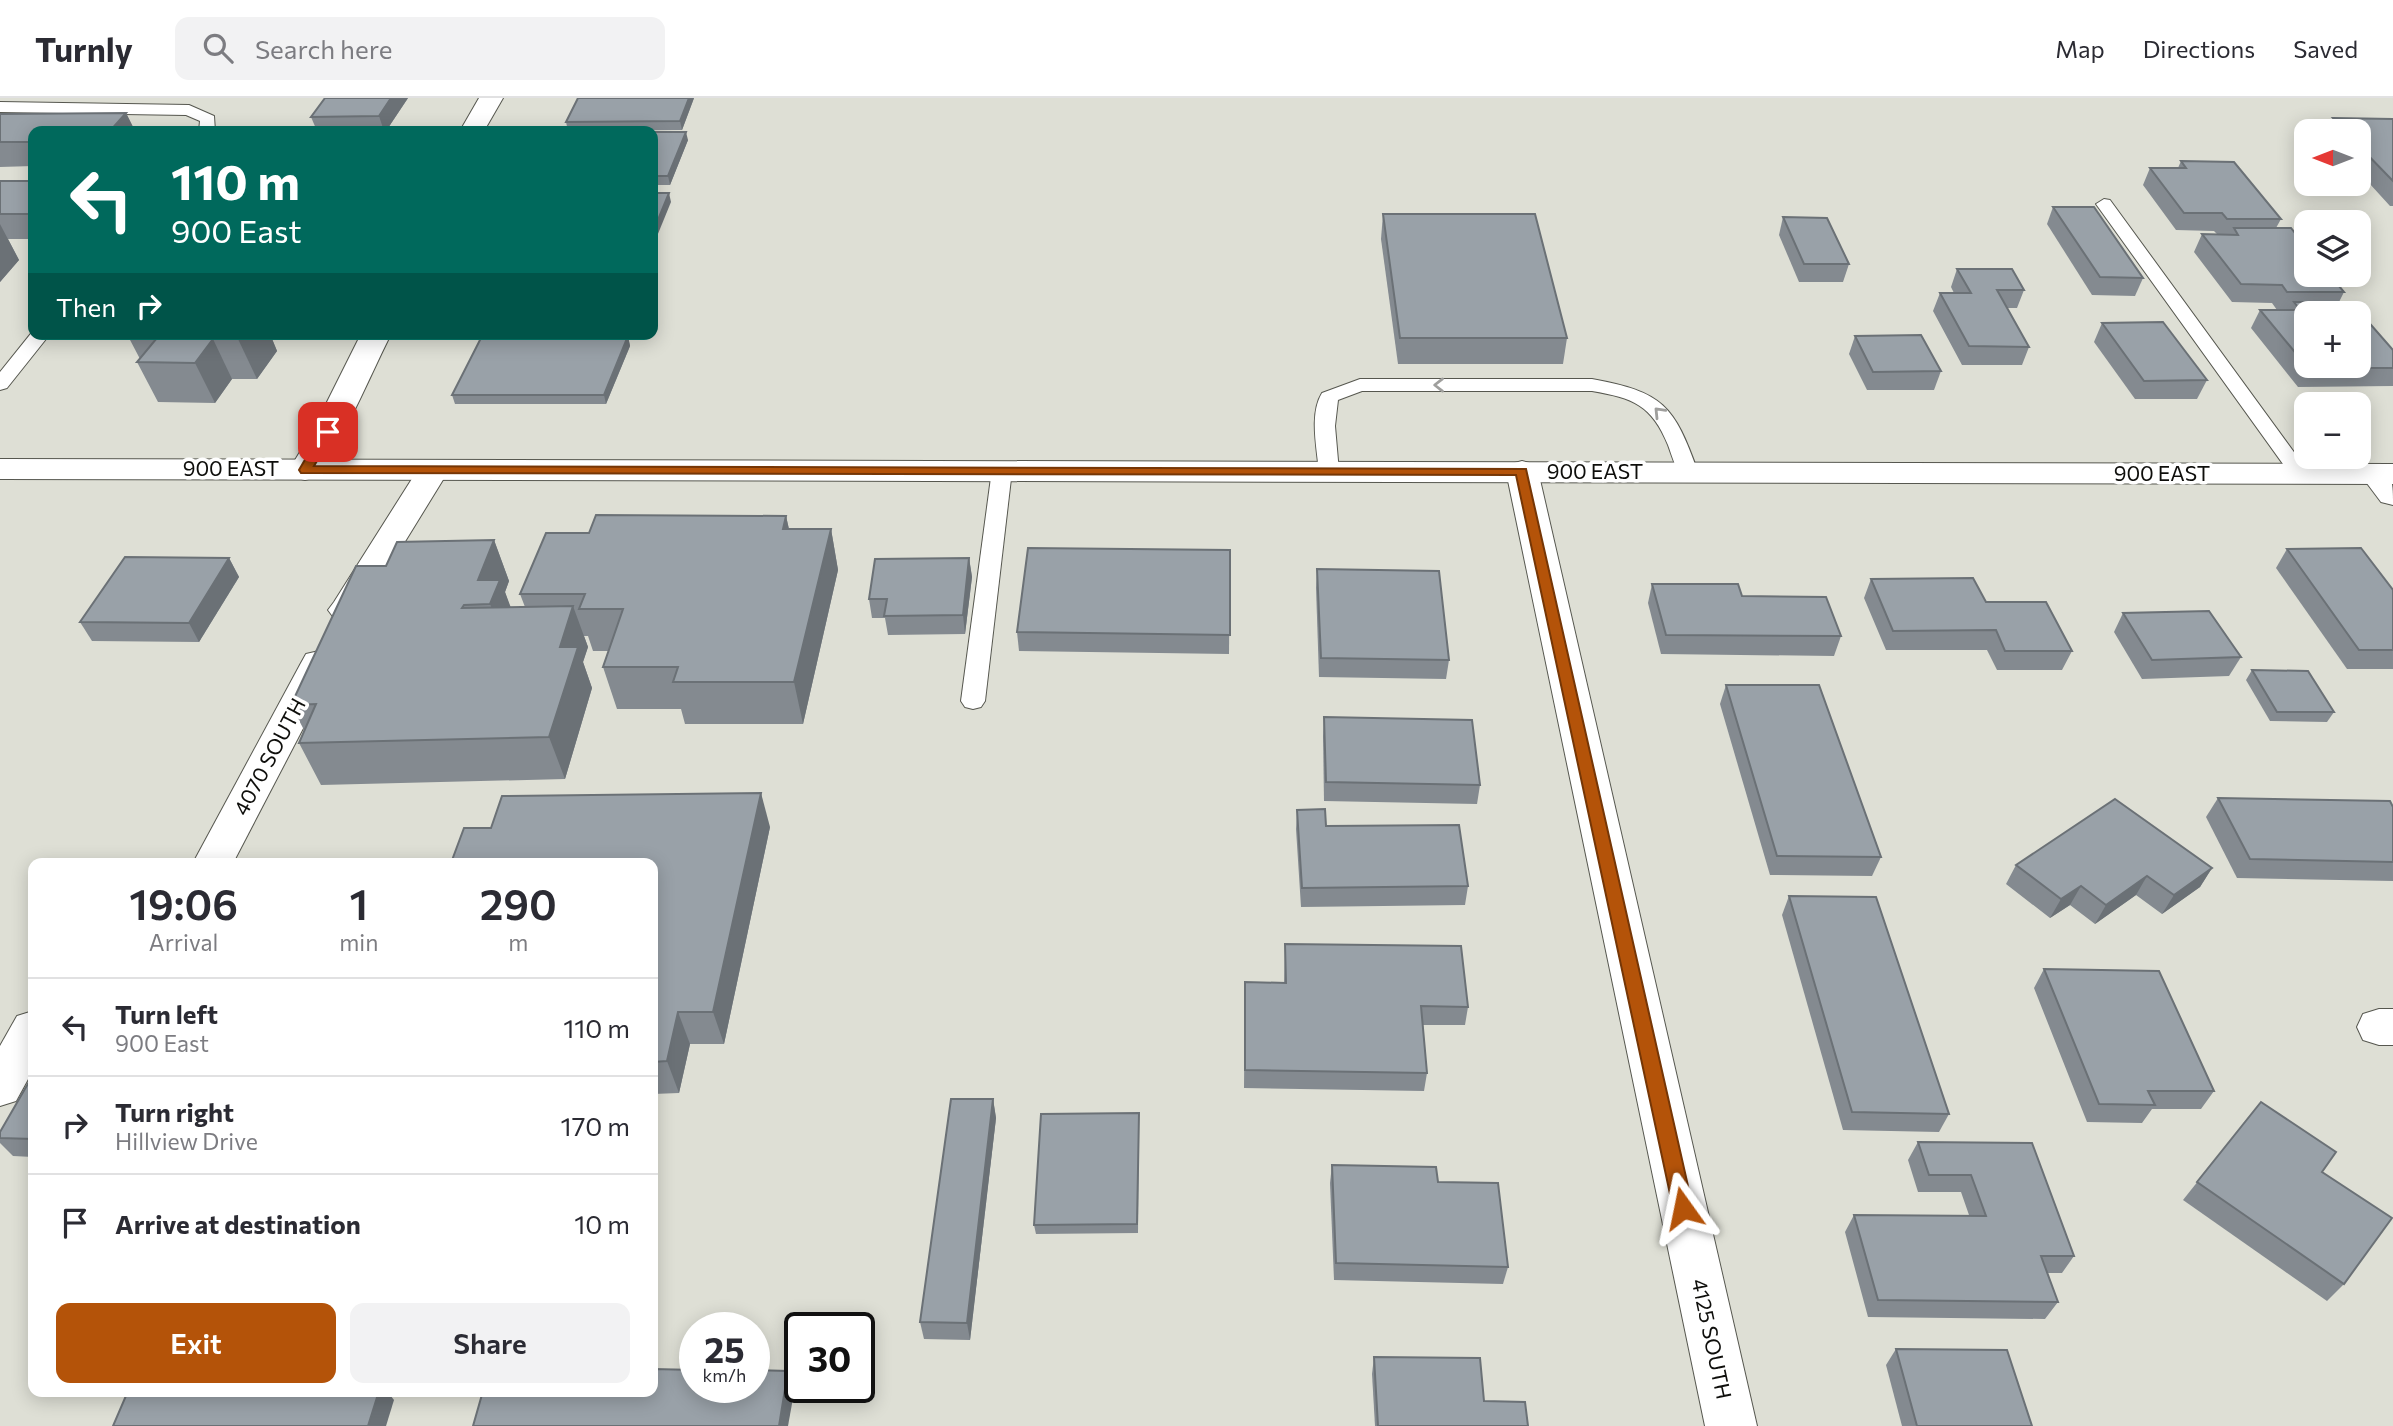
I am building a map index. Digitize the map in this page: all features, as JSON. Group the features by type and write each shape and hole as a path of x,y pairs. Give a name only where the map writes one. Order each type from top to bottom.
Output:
{"main road":[{"path":"475,126 491,98"},
{"path":"305,470 328,432 373,340"},
{"name":"900 EAST","path":"0,469 2300,474 2387,481"},
{"name":"4070 SOUTH","path":"216,858 355,593 433,470"},
{"name":"4125 SOUTH","path":"1522,471 1731,1426"},
{"path":"0,1087 28,1038"}],"lane":[{"path":"0,107 189,110 208,119 207,126"},
{"path":"2104,204 2300,474"},
{"path":"0,384 36,340"},
{"path":"1329,472 1325,426 1329,397 1360,385 1592,385 1642,396 1672,426 1688,472"},
{"path":"974,701 1002,470"}],"building":[{"path":"325,98 391,98 379,116 311,117"},
{"path":"578,98 689,98 680,121 566,122"},
{"path":"126,113 114,126 28,126 28,142 0,142 0,114"},
{"path":"2333,118 2393,119 2393,181 2371,158 2371,119"},
{"path":"658,132 686,132 668,176 658,176"},
{"path":"2181,161 2234,162 2281,219 2227,219 2222,213 2184,213 2150,168 2186,168"},
{"path":"0,181 28,181 28,214 0,214"},
{"path":"658,193 669,193 658,220"},
{"path":"2053,207 2094,207 2143,278 2100,277"},
{"path":"1383,214 1535,214 1567,338 1400,338"},
{"path":"1783,217 1827,218 1849,264 1804,264"},
{"path":"2234,228 2291,228 2294,232 2294,287 2340,287 2344,292 2287,292 2282,285 2241,284 2202,234 2238,235"},
{"path":"1957,269 2012,269 2024,290 1997,290 2029,347 1969,346 1940,293 1971,293"},
{"path":"2260,310 2294,310 2294,351"},
{"path":"2163,322 2207,380 2144,381 2102,323"},
{"path":"2371,325 2393,350 2393,368 2371,368"},
{"path":"1921,335 1941,371 1873,372 1855,336"},
{"path":"155,340 212,340 195,363 137,362"},
{"path":"480,340 626,340 604,395 452,395"},
{"path":"596,515 786,516 783,529 831,529 794,682 673,682 678,667 603,667 623,609 579,609 585,594 520,594 546,533 589,533"},
{"path":"494,540 478,580 500,580 490,604 464,605 462,608 573,606 560,647 578,647 549,737 299,743 316,704 291,705 356,566 386,566 397,542"},
{"path":"1028,548 1230,550 1230,635 1017,632"},
{"path":"2361,548 2393,590 2393,650 2359,650 2287,549"},
{"path":"125,557 229,558 189,623 80,622"},
{"path":"969,558 963,615 884,616 887,599 869,599 875,559"},
{"path":"1317,569 1439,571 1449,660 1321,658"},
{"path":"1973,578 1986,602 2046,602 2072,651 2005,651 1996,630 1893,631 1871,579"},
{"path":"1652,584 1738,584 1742,596 1826,597 1841,636 1666,635"},
{"path":"2209,611 2241,657 2152,660 2123,613"},
{"path":"2252,670 2308,671 2334,712 2277,712"},
{"path":"1726,685 1819,685 1881,857 1777,856"},
{"path":"1324,717 1472,720 1480,785 1326,782"},
{"path":"761,793 713,1012 678,1012 667,1061 658,1062 658,858 453,858 464,828 491,828 502,796"},
{"path":"2218,798 2390,801 2393,807 2393,862 2250,859"},
{"path":"2115,799 2212,868 2174,895 2147,876 2106,905 2081,886 2061,899 2016,865"},
{"path":"1325,809 1326,826 1459,825 1468,886 1302,888 1297,810"},
{"path":"1789,896 1876,897 1949,1114 1852,1112"},
{"path":"1285,944 1461,946 1468,1007 1421,1006 1427,1073 1245,1070 1245,982 1286,983"},
{"path":"2044,969 2159,971 2214,1091 2148,1091 2155,1105 2099,1104"},
{"path":"28,1084 28,1139 0,1138 0,1132"},
{"path":"951,1099 993,1099 967,1323 920,1322"},
{"path":"2261,1102 2336,1152 2322,1172 2392,1218 2344,1284 2197,1182"},
{"path":"1139,1113 1137,1224 1034,1225 1041,1114"},
{"path":"1918,1142 2032,1143 2074,1256 2041,1256 2058,1302 1878,1300 1854,1215 1986,1216 1971,1175 1929,1175"},
{"path":"1332,1165 1436,1167 1438,1182 1498,1183 1508,1267 1336,1263"},
{"path":"1896,1349 2007,1350 2032,1426 1917,1426"},
{"path":"1374,1357 1480,1358 1484,1401 1525,1402 1528,1426 1378,1426"},
{"path":"658,1369 679,1370 679,1403 770,1403 770,1370 784,1371 784,1395 779,1426 473,1426 481,1397 658,1397"},
{"path":"125,1397 377,1397 368,1426 113,1426"}],"route":[{"path":"328,432 305,470 1522,471 1683,1208"}]}
